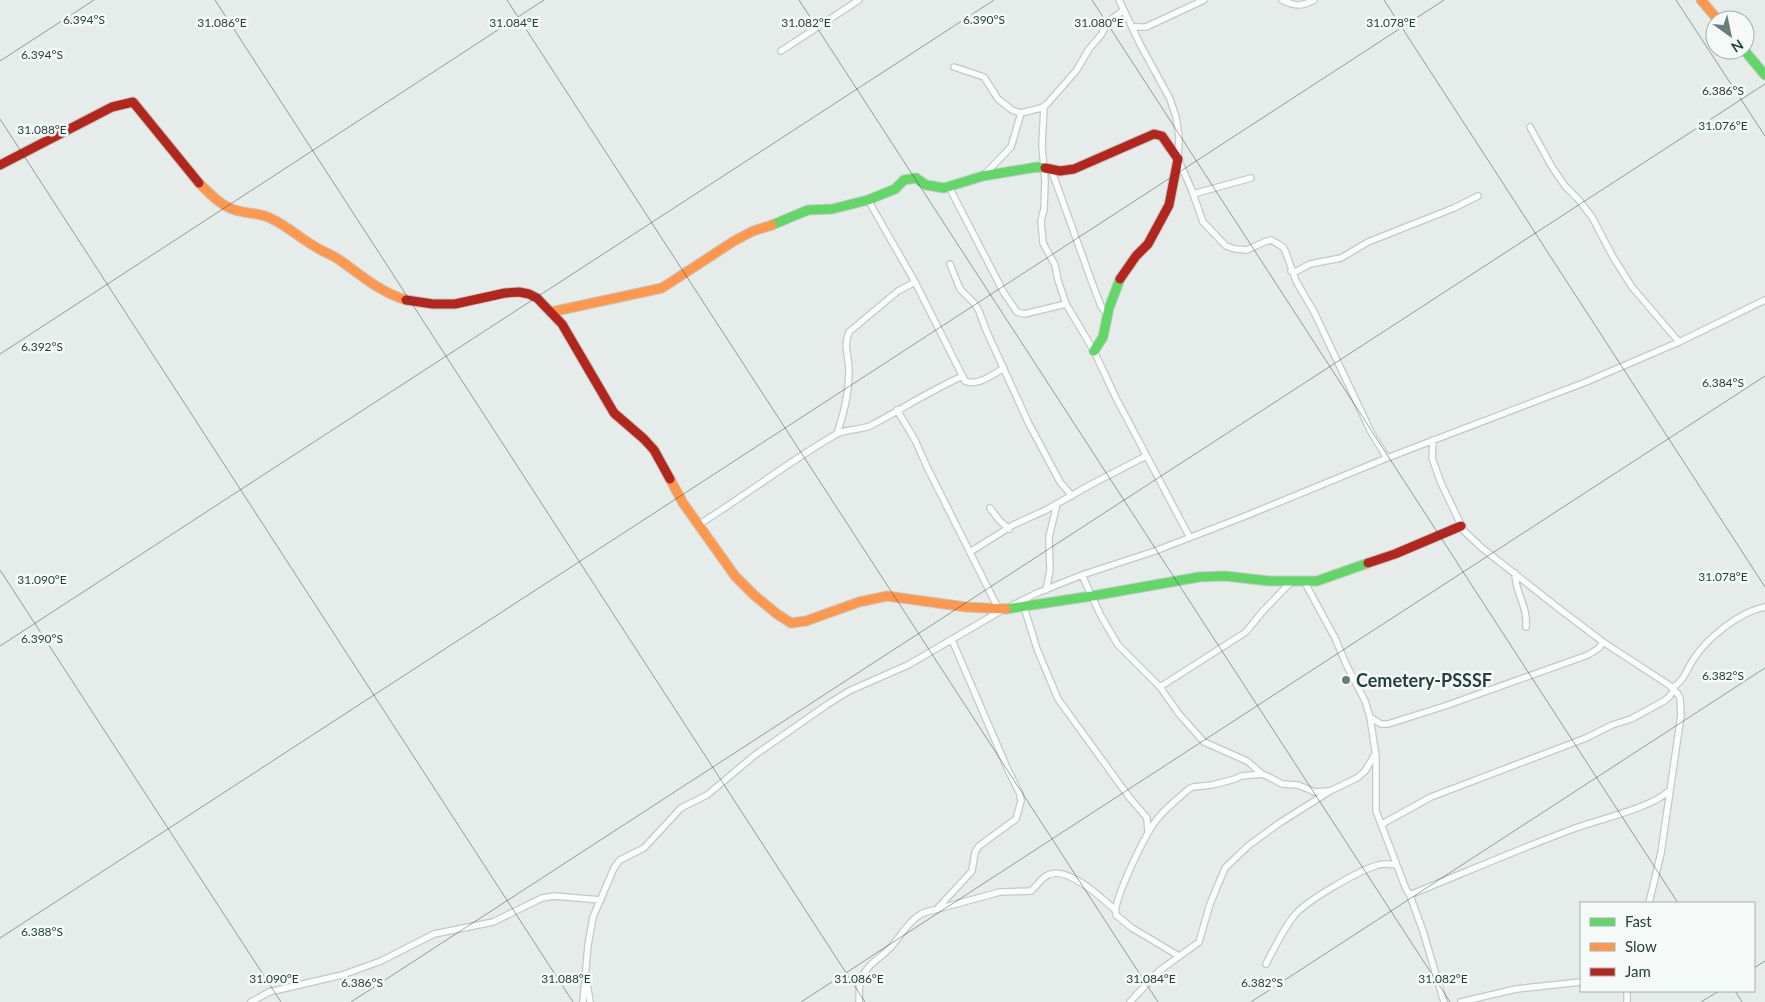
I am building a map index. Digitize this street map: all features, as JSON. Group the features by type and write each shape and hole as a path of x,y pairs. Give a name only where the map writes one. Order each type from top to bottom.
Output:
{"main road":[{"path":"1701,0 1710,10"},
{"path":"1752,60 1765,75"},
{"path":"0,165 98,114 124,103 133,102 197,180 212,196 224,205 237,211 263,215 274,219 314,247 340,259 374,286 393,296 414,302 455,304 505,293 519,292 529,294 544,304 562,324 614,413 654,450 683,503 735,576 776,614 791,623 806,622 859,602 887,596 966,607 1001,609 1024,607 1199,577 1225,576 1268,581 1317,582 1395,554 1461,526"},
{"path":"551,312 662,288 734,241 753,232 780,224 808,210 832,209 868,200 894,189 904,180 915,178 926,185 948,187 963,180 1037,167 1060,171 1074,169 1154,134 1162,136 1178,159 1169,205 1148,244 1121,276 1103,337 1094,351"}],"street":[{"path":"781,51 859,0"},
{"path":"1119,0 1170,99 1176,117 1179,136 1178,159 1203,222 1226,246 1234,250 1247,250 1271,240 1282,247 1286,253 1291,271 1314,312 1371,432 1387,458"},
{"path":"1133,27 1146,27 1190,3 1204,0"},
{"path":"1282,0 1297,6 1302,6 1314,0"},
{"path":"954,67 980,74 984,77 998,100 1012,110 1021,112 1044,107 1076,72 1089,49 1109,21 1124,10"},
{"path":"1044,107 1042,145 1048,169 1101,306 1108,316"},
{"path":"983,176 1011,147 1021,112"},
{"path":"1530,127 1561,180 1592,217 1613,257 1632,287 1679,342"},
{"path":"1048,169 1041,221 1043,241 1055,265 1066,304 1094,351 1116,398 1189,536"},
{"path":"1193,194 1251,178"},
{"path":"948,187 1004,293 1017,312 1024,314 1066,304"},
{"path":"1291,271 1297,271 1310,264 1340,258 1368,242 1454,208 1478,196"},
{"path":"868,200 915,282 965,381 970,383 976,382 1004,368"},
{"path":"950,264 960,289 974,303 979,312 1028,422 1060,482 1072,496"},
{"path":"837,434 848,398 849,369 846,354 846,338 849,332 898,291 915,282"},
{"path":"583,1002 588,945 593,917 618,863 644,848 681,808 707,795 755,755 849,691 908,665 1001,609 1082,575 1155,551 1433,440 1537,402 1679,342 1765,300"},
{"path":"698,525 736,502 789,462 837,434 864,428 963,376"},
{"path":"897,410 915,440 926,467 1001,609"},
{"path":"1433,440 1432,458 1461,526 1482,548 1603,642 1673,689 1681,702 1681,715 1668,791 1662,845 1650,902"},
{"path":"970,552 1009,528 1146,456"},
{"path":"1046,590 1050,570 1049,537 1057,504"},
{"path":"990,508 1000,521 1009,528"},
{"path":"1515,573 1516,588 1527,612 1526,627"},
{"path":"1082,575 1118,645 1160,687 1179,714 1204,742 1248,761 1262,774 1282,784 1298,785 1316,792 1330,791"},
{"path":"1160,687 1246,632 1263,610 1292,581"},
{"path":"1304,581 1335,638 1365,701 1370,717 1375,754 1376,811 1423,931 1444,1002"},
{"path":"1024,607 1037,650 1058,698 1147,818 1148,834"},
{"path":"1382,824 1432,797 1586,738 1612,725 1631,719 1664,701 1682,680 1693,660 1722,630 1746,614 1765,607"},
{"path":"937,910 972,870 975,852 979,846 1016,819 1021,801 1020,794 952,640"},
{"path":"1370,717 1381,724 1388,724 1446,706 1588,654 1600,648 1603,642"},
{"path":"1130,1002 1151,978 1200,942 1210,904 1226,868 1258,838 1330,791 1357,778 1365,771 1375,754"},
{"path":"1179,956 1132,928 1116,916 1115,910 1125,881 1148,834 1159,817 1191,787 1212,785 1241,776 1262,774"},
{"path":"1408,893 1412,894 1572,829 1648,804 1668,791"},
{"path":"1266,964 1282,933 1298,911 1363,872 1384,864 1396,866"},
{"path":"859,1002 861,979 872,963 892,946 900,934 920,914 1000,892 1032,891 1046,876 1057,873 1064,874 1091,889 1115,910"},
{"path":"251,1002 269,992 342,975 381,961 434,934 493,922 542,898 554,896 600,900"},
{"path":"585,972 590,1002"},
{"path":"1461,1002 1516,989 1580,982"}],"traffic: fast":[{"path":"1752,60 1765,75"},
{"path":"772,225 808,210 832,209 868,200 895,189 904,180 916,178 926,185 944,188 983,176 1037,167 1045,168"},
{"path":"1094,351 1103,337 1109,308 1120,279"},
{"path":"1006,609 1199,577 1225,576 1269,581 1317,581 1368,563"}],"traffic: slow":[{"path":"1701,0 1710,10"},
{"path":"199,183 217,200 228,207 268,217 278,222 317,248 338,259 380,288 406,300"},
{"path":"551,312 662,288 734,241 753,231 772,225"},
{"path":"670,479 683,503 735,576 754,595 791,623 806,621 859,602 887,596 966,607 1006,609"}],"traffic: jam":[{"path":"0,165 112,107 133,102 199,183"},
{"path":"1045,168 1060,171 1074,169 1154,134 1162,136 1178,159 1169,205 1148,244 1136,256 1120,279"},
{"path":"406,300 433,304 455,304 505,293 519,292 537,298 562,324 614,413 654,450 670,479"},
{"path":"1368,563 1395,554 1461,526"}],"place":[{"name":"Cemetery-PSSSF","path":"1346,680"}]}
